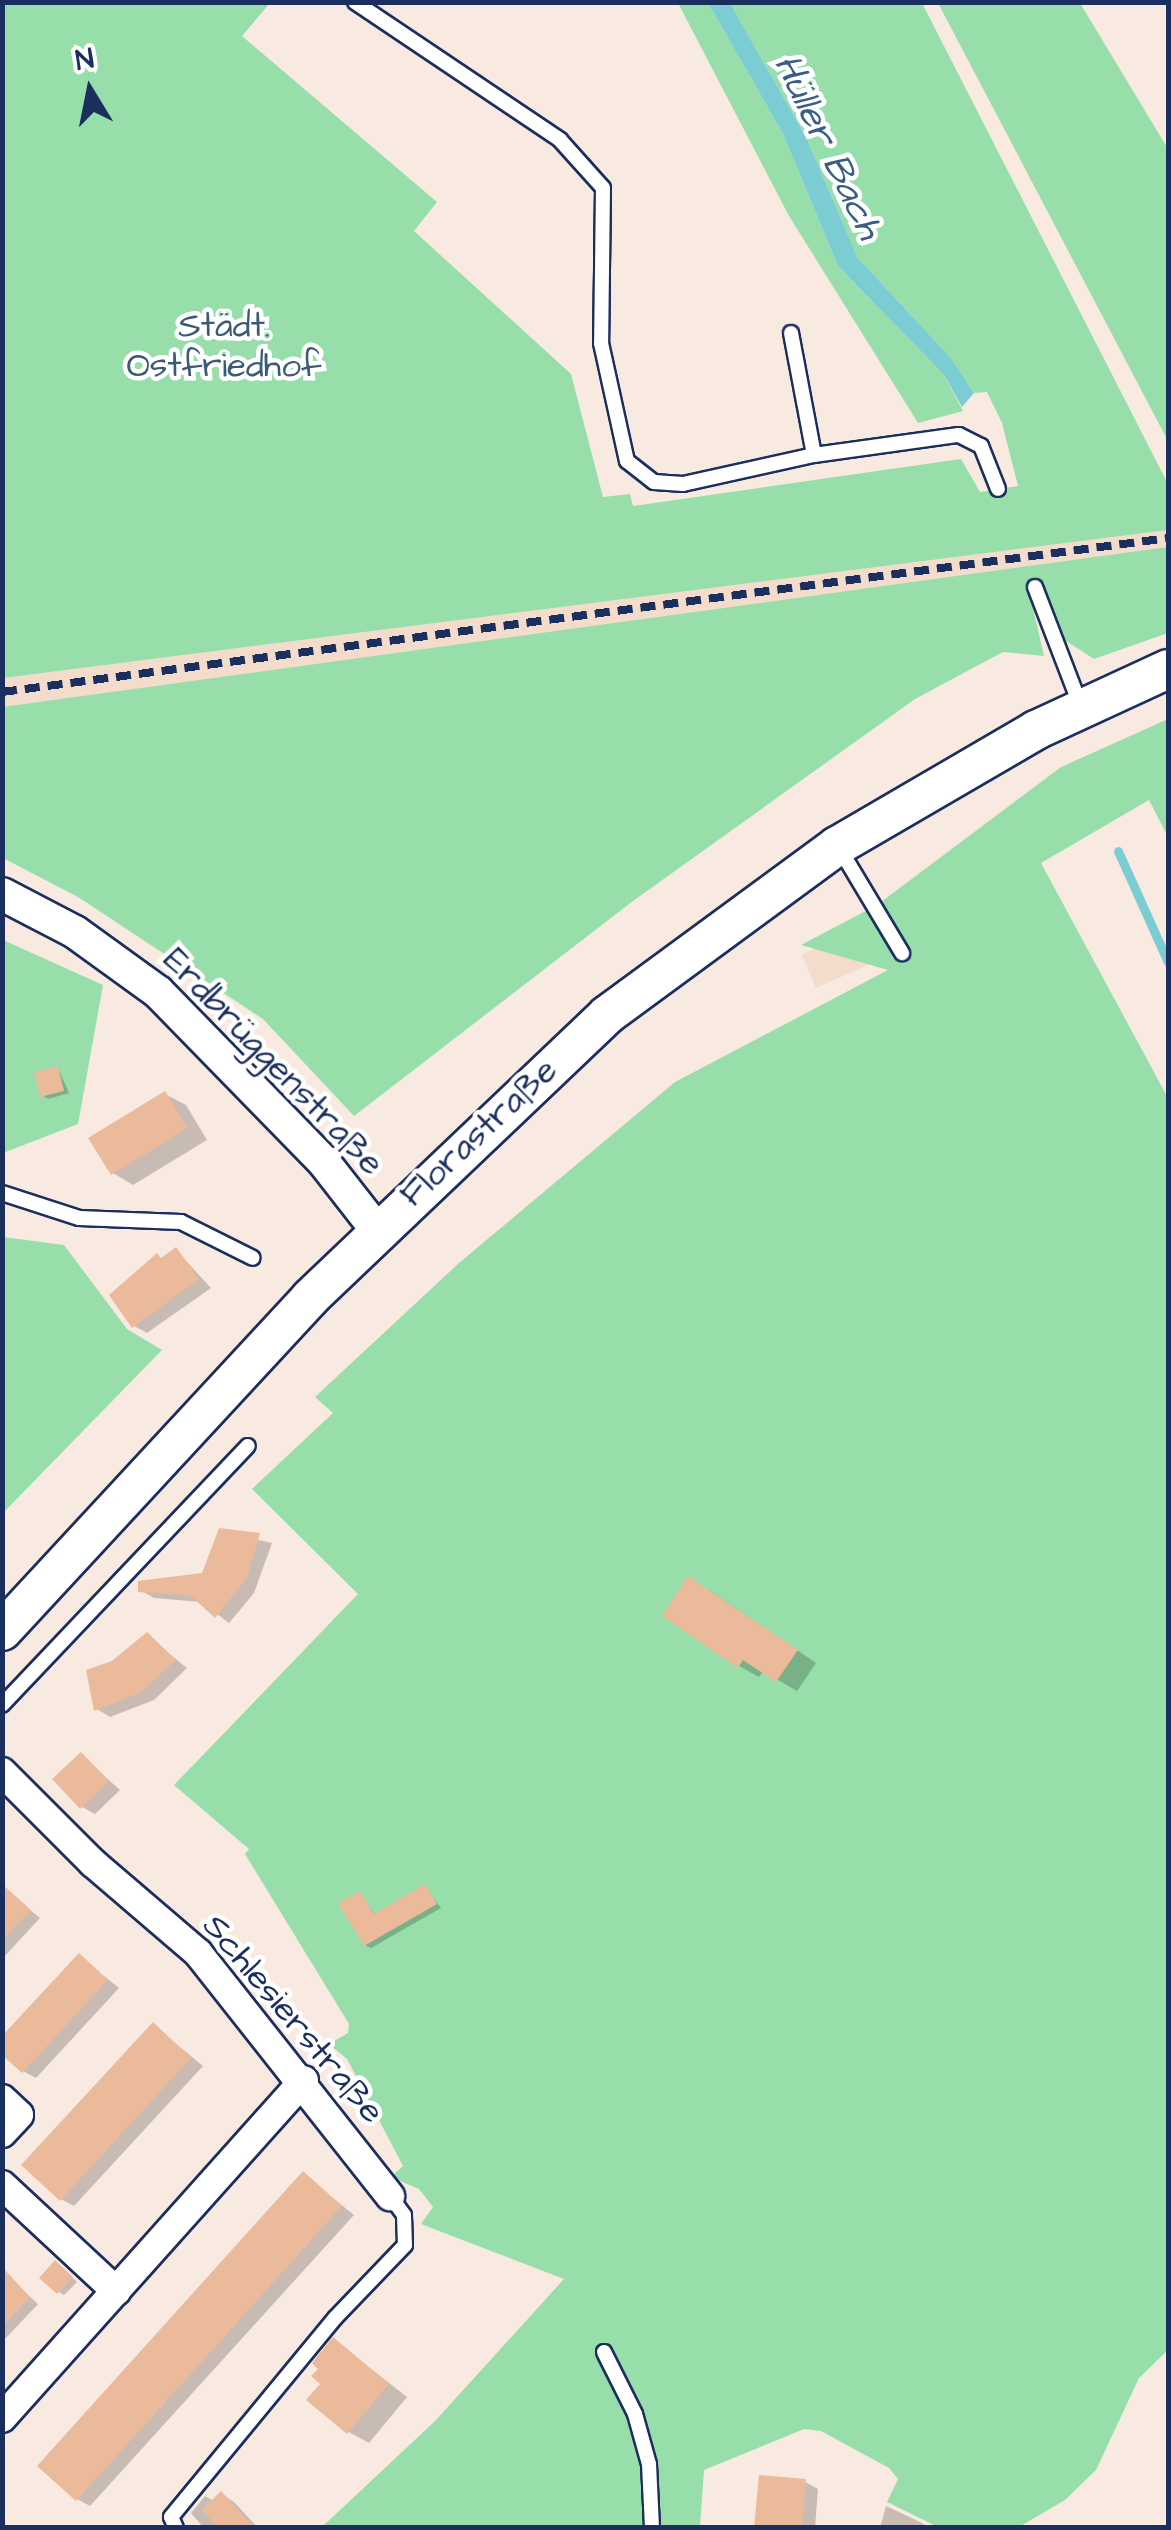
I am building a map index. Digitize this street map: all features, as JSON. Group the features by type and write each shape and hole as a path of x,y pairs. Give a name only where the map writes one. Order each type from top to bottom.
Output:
{"main road":[{"name":"Florastraße","path":"2,1631 377,1230 607,1015 837,846 1036,730 1168,669"}],"street":[{"name":"Erdbrüggenstraße","path":"2,894 75,932 158,992 323,1161 377,1230"},
{"name":"Schlesierstraße","path":"2,1772 93,1863 198,1953 304,2080 390,2196"},
{"path":"2,2418 304,2080"},
{"path":"2,2100 19,2115 2,2132"},
{"path":"2,2185 116,2291"}],"lane":[{"path":"355,2 560,140 603,188 601,343 627,461 654,482 683,484 814,456 959,435 980,446 998,489"},
{"path":"791,333 814,456"},
{"path":"1035,587 1082,707"},
{"path":"837,846 902,953"},
{"path":"2,1193 80,1218 181,1222 253,1258"},
{"path":"2,1705 248,1446"},
{"path":"176,2528 170,2517 334,2318 406,2245 404,2215 390,2196"},
{"path":"604,2352 635,2414 650,2464 652,2528"}],"shaded area":[{"path":"1168,530 1168,547 1094,559 3,707 2,678"},
{"path":"859,926 877,961 816,988 802,955"}],"green space":[{"name":"Städt. Ostfriedhof","path":"2,3 270,3 242,36 437,202 414,231 571,374 603,497 630,494 633,506 961,459 980,492 1018,486 1002,423 987,392 974,393 951,358 858,258 806,137 730,3 922,3 1168,484 1168,530 3,678"},
{"path":"678,3 708,3 783,134 838,266 944,375 963,411 918,423 789,216"},
{"path":"938,3 1080,3 1168,149 1168,441"},
{"path":"1168,547 1168,633 1094,659 1063,639 1043,585 1028,587 1044,656 1003,652 915,699 633,901 354,1116 263,1019 78,897 3,858 2,707"},
{"path":"1168,719 1168,837 1149,800 1041,863 1168,1098 1168,2350 1139,2378 1096,2470 1065,2500 1019,2527 938,2527 887,2502 898,2479 889,2468 821,2431 804,2429 704,2470 700,2527 322,2527 435,2421 564,2279 421,2224 433,2207 419,2189 391,2177 403,2166 347,2059 329,2044 348,2033 349,2024 245,1854 249,1849 174,1785 358,1594 252,1489 333,1413 315,1397 459,1263 675,1082 888,970 801,945 877,905 1061,767"},
{"path":"3,940 103,985 78,1124 3,1153"},
{"path":"3,1237 64,1245 127,1329 162,1350 3,1513"}],"water":[{"path":"708,3 730,3 806,137 858,258 951,358 974,393 962,407 944,375 838,266 783,134"}],"building":[{"path":"58,1066 64,1091 40,1097 34,1072"},
{"path":"165,1091 188,1128 111,1175 88,1138"},
{"path":"176,1247 199,1279 132,1328 109,1295 157,1253 161,1258"},
{"path":"219,1528 260,1533 247,1578 215,1618 191,1596 138,1592 138,1581 202,1573"},
{"path":"688,1576 798,1650 776,1682 743,1660 738,1668 662,1616"},
{"path":"147,1632 176,1660 140,1693 94,1711 86,1670 112,1661"},
{"path":"81,1752 109,1781 80,1809 52,1779"},
{"path":"2,1884 31,1910 2,1941"},
{"path":"425,1884 437,1904 364,1946 338,1903 360,1891 374,1914"},
{"path":"79,1953 108,1980 22,2073 2,2055 2,2036"},
{"path":"153,2022 191,2058 60,2201 21,2165"},
{"path":"303,2171 342,2206 76,2501 37,2466"},
{"path":"55,2260 73,2277 57,2294 39,2278"},
{"path":"2,2267 30,2297 2,2327"},
{"path":"333,2337 389,2384 347,2434 306,2400 320,2384 311,2376 318,2369 312,2363"},
{"path":"759,2475 806,2479 802,2528 754,2528"},
{"path":"221,2491 255,2528 218,2528 202,2510"}],"waterway":[{"name":"Hüller Bach","path":"1118,851 1168,962"}],"railway":[{"path":"2,692 1168,538"}]}
